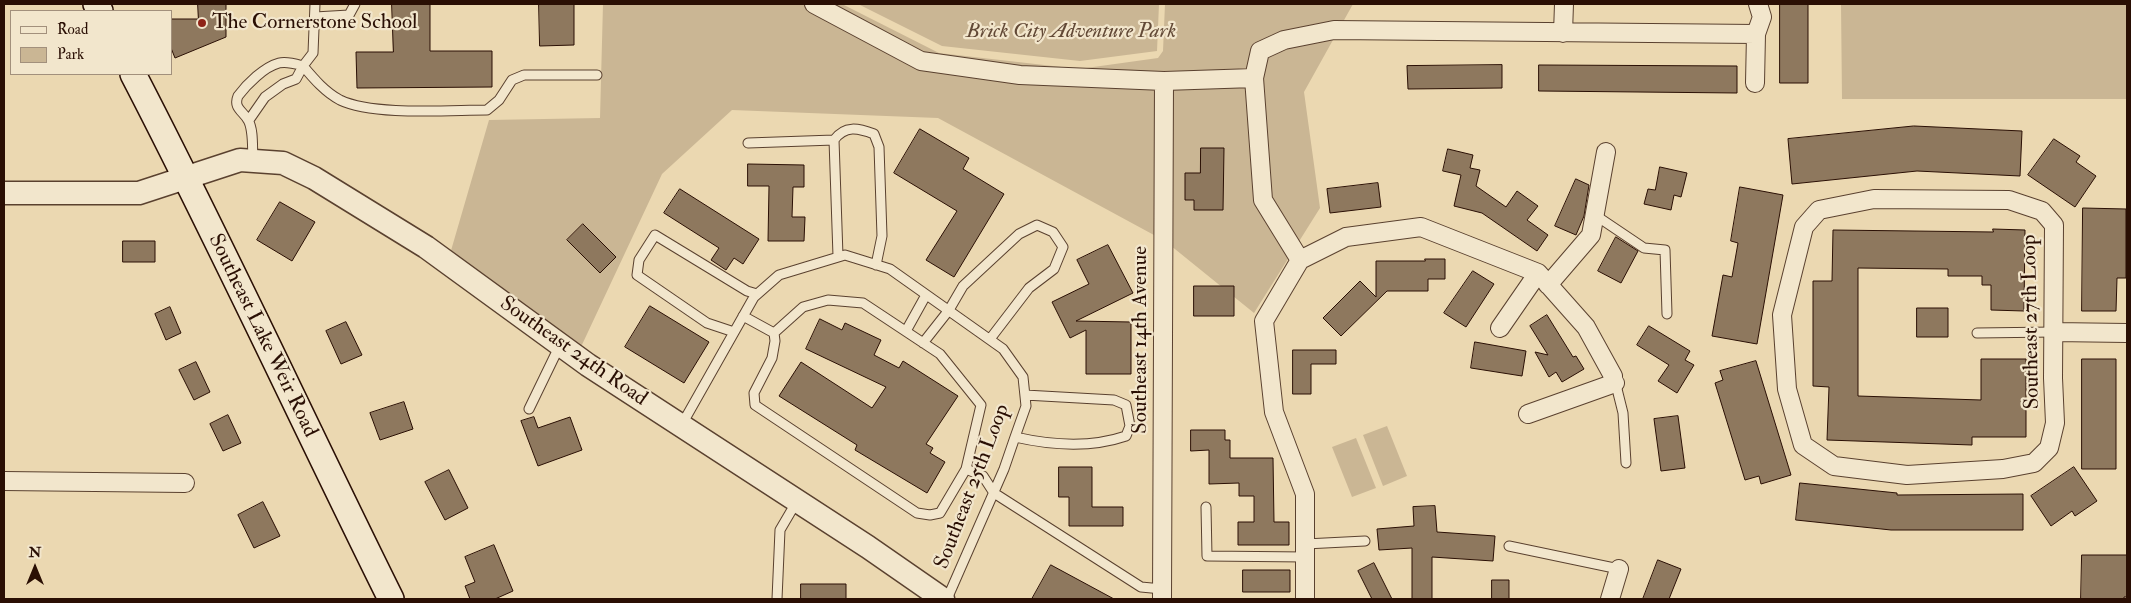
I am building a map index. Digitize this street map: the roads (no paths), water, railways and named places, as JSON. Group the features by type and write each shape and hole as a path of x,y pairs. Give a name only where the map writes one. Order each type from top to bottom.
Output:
{"main road":[{"name":"Southeast Lake Weir Road","path":"134,75 187,178 302,419 391,599"}],"street":[{"path":"814,4 922,61 1020,75 1164,81 1254,78"},
{"path":"1562,32 1564,4"},
{"path":"1755,83 1756,34 1762,16 1758,4"},
{"path":"1300,260 1263,200 1254,78 1260,51 1284,40 1334,30 1756,34"},
{"name":"Southeast 14th Avenue","path":"1162,594 1164,81"},
{"path":"1500,328 1543,279 1591,236 1606,152"},
{"name":"Southeast 24th Road","path":"4,193 139,193 240,160 283,163 314,178 426,247 588,366 868,547 943,599"},
{"name":"Southeast 27th Loop","path":"1874,199 2009,200 2042,211 2054,225 2054,332 2053,378 2055,423 2049,448 2034,463 2003,469 1907,475 1834,466 1803,445 1787,389 1782,315 1804,227 1819,210 1874,199"},
{"path":"1305,599 1305,494 1274,412 1264,321 1300,260 1346,237 1420,227 1543,279 1586,327 1614,379 1528,414"},
{"path":"2054,332 2127,333"},
{"path":"4,482 184,483"},
{"path":"1610,599 1619,569"}],"lane":[{"path":"249,120 265,97 283,84 296,79 313,53 314,4"},
{"path":"315,16 348,14 355,4"},
{"path":"253,161 249,120 238,108 236,100 244,89 266,70 279,63 304,66 321,86 341,100 369,109 487,110 499,100 512,80 524,75 596,75"},
{"path":"838,256 834,140 840,132 852,128 861,129 874,134 879,146 882,236 876,264"},
{"path":"748,143 834,140"},
{"path":"1595,215 1644,248 1665,250 1667,314"},
{"path":"924,343 949,310 964,286 1019,234 1037,225 1053,232 1063,247 1054,268 1028,288 990,339"},
{"path":"734,332 707,323 637,275 639,260 655,235 747,291 757,294"},
{"name":"Southeast 25th Loop","path":"681,426 757,294 779,274 844,255 890,269 1003,349 1023,377 1026,406 994,493 947,599"},
{"path":"906,331 926,294"},
{"path":"828,300 863,303 940,354 981,405 966,469 940,513 930,515 917,513 755,405 754,393 772,358 775,341 774,333 802,307 828,300"},
{"path":"743,316 774,333"},
{"path":"1977,333 2054,332"},
{"path":"529,409 560,345"},
{"path":"1614,379 1623,413 1626,463"},
{"path":"1015,437 1038,442 1104,443 1126,436 1130,426 1126,405 1114,400 1025,395"},
{"path":"966,469 983,476 994,493 1141,587 1162,594"},
{"path":"777,599 780,530 797,501"},
{"path":"1206,507 1207,556 1305,550 1365,541"},
{"path":"1509,546 1619,569"}],"place":[{"name":"The Cornerstone School","path":"202,23"}],"park label":[{"name":"Brick City Adventure Park","path":"1071,32"}]}
